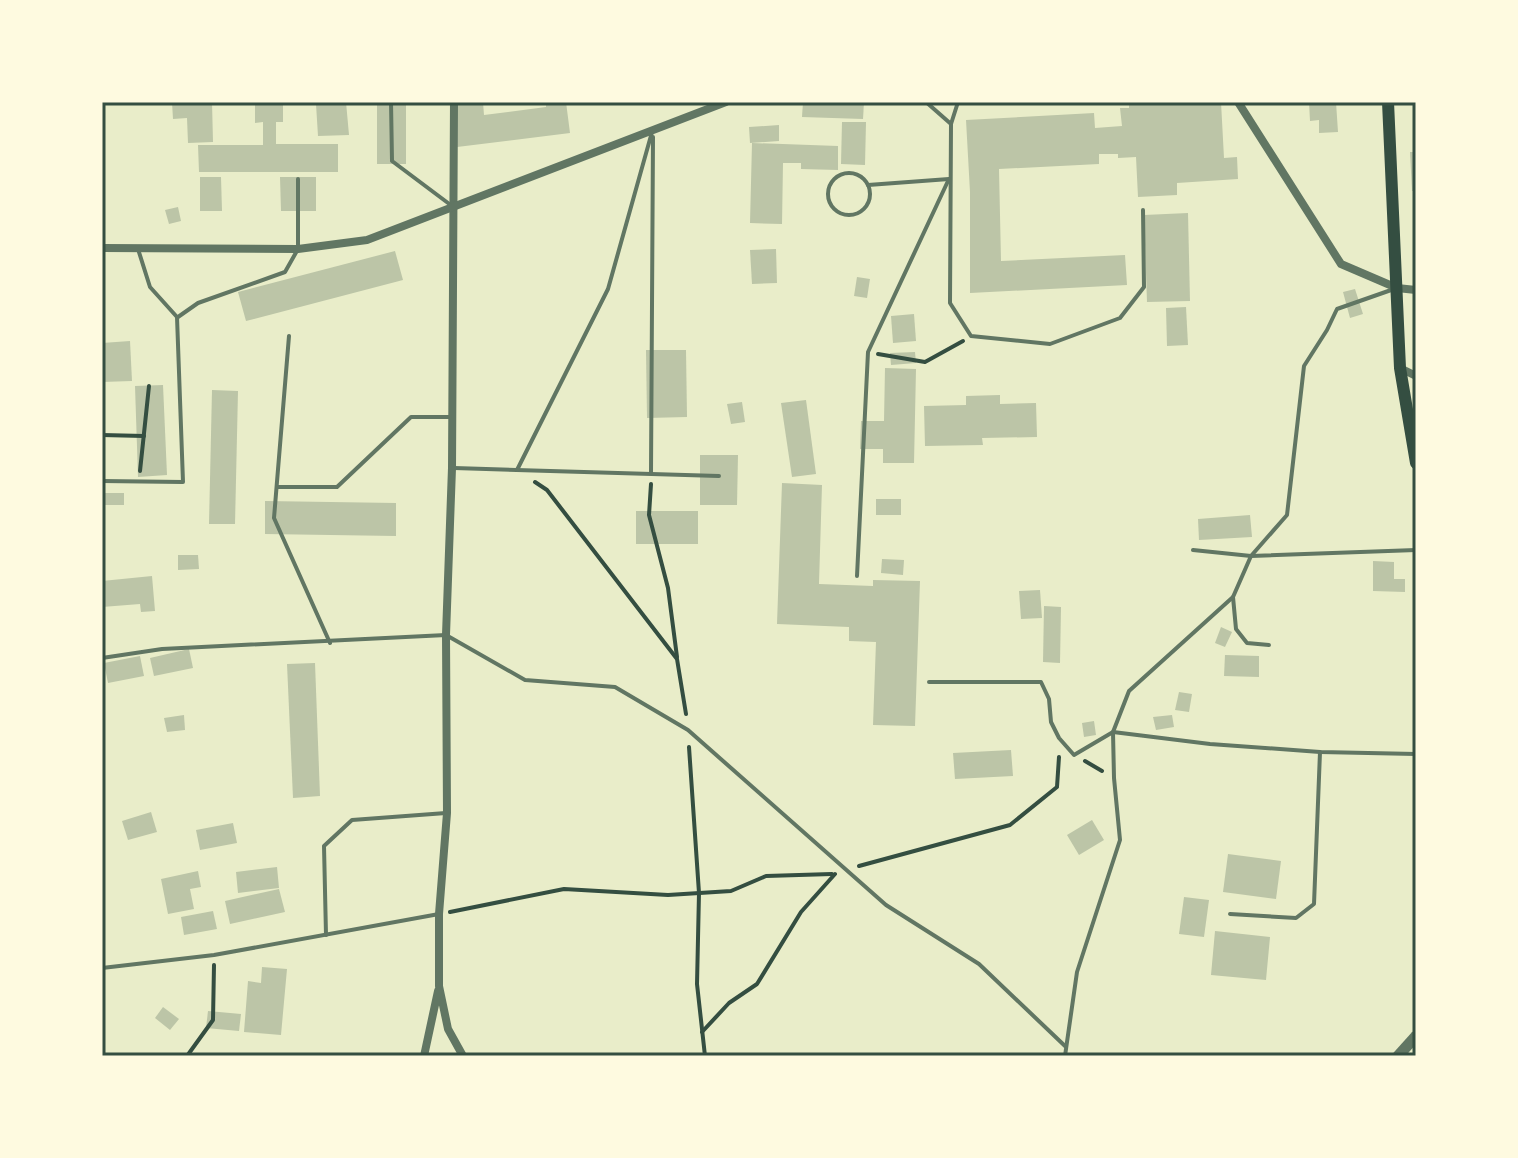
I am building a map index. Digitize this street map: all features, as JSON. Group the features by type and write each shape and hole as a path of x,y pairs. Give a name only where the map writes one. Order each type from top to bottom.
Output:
{"main road":[{"path":"1388,102 1400,368 1416,463"}],"street":[{"path":"454,102 453,417 446,635 447,813 439,914 439,986 448,1029 463,1056"},
{"path":"102,248 298,249 367,240 726,102"},
{"path":"1238,102 1341,264 1397,288 1416,290"},
{"path":"1400,368 1416,376"},
{"path":"424,1056 439,986"},
{"path":"1398,1056 1416,1036"}],"lane":[{"path":"391,102 392,161 454,207"},
{"path":"926,102 951,124"},
{"path":"958,102 951,124 950,303 971,336 1050,344 1120,318 1144,287 1143,210"},
{"path":"517,470 608,289 653,130"},
{"path":"651,473 653,130"},
{"path":"868,185 870,200 861,211 847,215 833,209 827,196 831,182 843,173 858,175 868,185 949,179"},
{"path":"177,317 198,303 285,272 298,249 298,179"},
{"path":"857,576 868,352 949,179"},
{"path":"102,481 183,482 177,317 150,287 138,249"},
{"path":"1065,1056 1077,972 1120,840 1113,732 1129,691 1233,597 1251,556 1287,515 1304,366 1337,309 1397,288"},
{"path":"289,336 274,518 330,643"},
{"path":"277,487 337,487 411,417 453,417"},
{"path":"452,468 719,476"},
{"path":"1193,550 1251,556 1416,550"},
{"path":"1233,597 1236,629 1247,643 1269,645"},
{"path":"102,658 162,649 446,635 525,680 615,687 688,730 886,905 979,964 1065,1046"},
{"path":"929,682 1041,682 1049,699 1051,722 1059,738 1074,755 1113,732 1210,744 1320,752 1416,754"},
{"path":"1230,914 1296,918 1314,904 1320,752"},
{"path":"326,935 324,846 352,820 447,813"},
{"path":"102,968 214,955 439,914"}],"path":[{"path":"868,352 925,362 971,336"},
{"path":"139,481 149,386"},
{"path":"102,435 144,436"},
{"path":"517,470 547,490 677,659"},
{"path":"651,473 649,515 668,588 688,730 699,893 697,984 705,1056"},
{"path":"1074,755 1114,778"},
{"path":"439,914 564,889 668,895 731,891 766,876 835,874 1010,825 1057,787 1058,774"},
{"path":"702,1032 729,1003 757,984 801,912 835,874"},
{"path":"187,1056 213,1020 214,955"}],"building":[{"path":"172,102 212,102 213,142 188,143 187,118 173,119"},
{"path":"255,102 283,102 283,122 276,122 276,144 338,144 338,172 199,172 198,145 263,145 263,122 255,123"},
{"path":"346,102 349,135 318,136 316,104"},
{"path":"377,102 406,102 406,164 377,164"},
{"path":"452,102 483,102 484,115 546,107 546,102 566,102 570,133 457,147"},
{"path":"803,102 864,102 863,119 802,117"},
{"path":"1129,102 1221,102 1224,158 1237,157 1238,179 1177,183 1177,195 1138,197 1136,157 1118,158 1118,154 1099,154 1099,164 999,169 1001,261 1125,255 1127,285 970,293 966,120 1094,113 1095,128 1122,126 1120,108 1129,108"},
{"path":"1309,102 1336,102 1338,132 1319,133 1319,120 1310,121"},
{"path":"842,122 866,122 865,165 841,164"},
{"path":"779,125 779,141 750,143 749,127"},
{"path":"752,143 838,146 838,170 801,169 801,163 783,163 782,224 750,223"},
{"path":"1410,152 1416,152 1416,191 1412,191"},
{"path":"200,177 221,177 222,211 200,211"},
{"path":"280,177 316,177 316,211 281,211"},
{"path":"178,207 181,221 169,224 165,210"},
{"path":"1188,213 1190,301 1147,302 1144,215"},
{"path":"776,249 777,283 752,284 750,250"},
{"path":"395,251 403,280 246,321 238,292"},
{"path":"857,277 870,279 867,298 854,296"},
{"path":"1355,289 1363,314 1350,318 1343,292"},
{"path":"1186,307 1188,345 1167,346 1166,308"},
{"path":"914,314 916,341 893,343 891,316"},
{"path":"130,341 132,381 102,382 102,343"},
{"path":"646,350 686,350 687,417 647,418"},
{"path":"915,352 916,363 891,365 890,353"},
{"path":"885,368 916,369 914,463 883,463 883,449 860,449 861,421 884,421"},
{"path":"163,385 167,475 138,477 135,386"},
{"path":"212,390 238,391 235,524 209,524"},
{"path":"1000,395 1000,404 1036,403 1037,437 982,438 983,445 925,446 924,406 966,405 966,396"},
{"path":"806,400 816,474 792,477 781,403"},
{"path":"742,402 745,422 731,424 727,404"},
{"path":"700,455 738,455 737,505 700,505"},
{"path":"782,483 822,485 819,584 873,586 873,580 920,581 915,726 873,725 876,642 849,641 849,627 777,624"},
{"path":"102,493 124,493 124,505 102,505"},
{"path":"876,499 901,499 901,515 876,515"},
{"path":"265,501 396,503 396,536 265,534"},
{"path":"636,511 698,511 698,544 636,544"},
{"path":"1250,515 1252,537 1199,540 1198,519"},
{"path":"178,555 198,555 199,569 178,570"},
{"path":"882,559 904,560 903,575 881,573"},
{"path":"1373,561 1394,562 1394,579 1405,579 1405,592 1373,591"},
{"path":"152,576 155,611 141,612 140,604 102,607 102,581"},
{"path":"1040,590 1042,618 1021,619 1019,591"},
{"path":"1044,606 1061,607 1060,663 1043,662"},
{"path":"1221,627 1232,632 1225,647 1215,643"},
{"path":"189,649 193,668 154,676 150,658"},
{"path":"1225,655 1259,656 1259,677 1224,676"},
{"path":"140,656 144,676 108,683 104,663"},
{"path":"315,663 320,796 293,798 287,664"},
{"path":"1179,692 1192,694 1189,712 1175,710"},
{"path":"184,715 185,730 167,732 164,718"},
{"path":"1172,715 1174,727 1156,730 1153,717"},
{"path":"1094,721 1096,735 1084,737 1082,723"},
{"path":"1011,750 1013,776 955,779 953,753"},
{"path":"151,812 157,832 128,840 122,821"},
{"path":"1092,820 1104,840 1079,855 1067,835"},
{"path":"233,823 237,843 200,850 196,830"},
{"path":"1228,854 1281,861 1276,899 1223,892"},
{"path":"277,867 279,888 238,893 236,872"},
{"path":"198,871 201,887 190,889 194,909 168,914 161,879"},
{"path":"279,889 285,912 230,924 225,901"},
{"path":"1184,897 1209,900 1204,937 1179,934"},
{"path":"213,911 217,929 184,935 181,917"},
{"path":"1215,931 1270,937 1266,980 1211,975"},
{"path":"262,967 287,969 281,1035 244,1032 248,981 261,983"},
{"path":"163,1007 179,1019 170,1030 155,1018"},
{"path":"208,1011 241,1014 239,1031 206,1028"}]}
